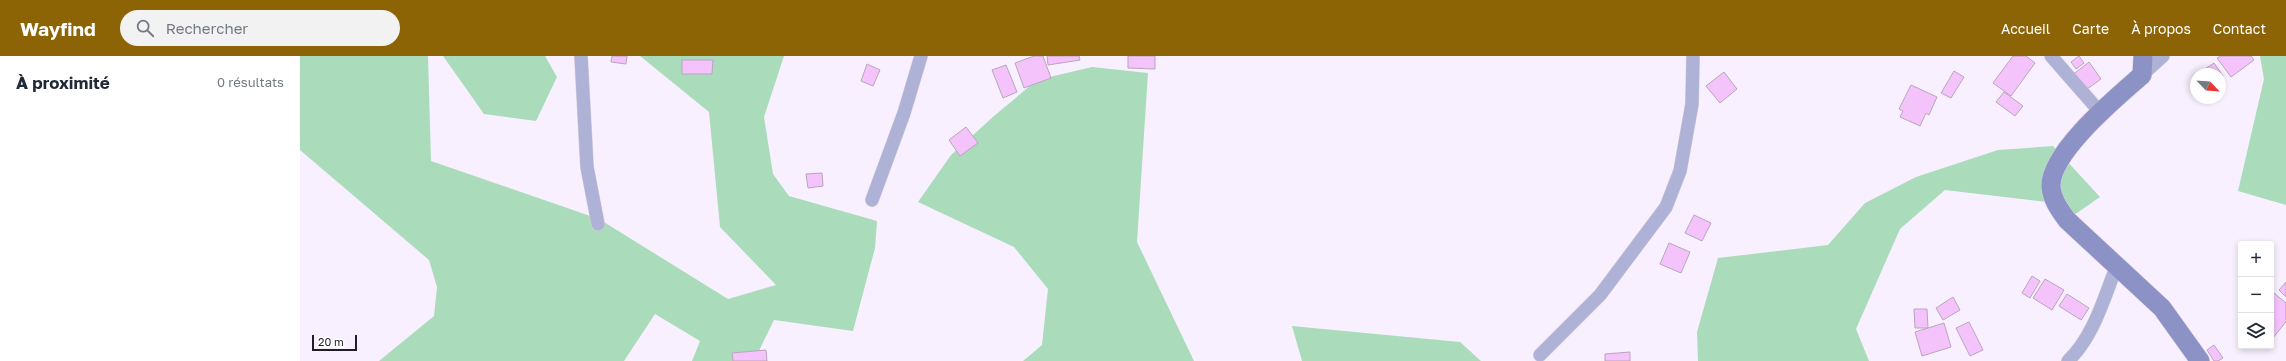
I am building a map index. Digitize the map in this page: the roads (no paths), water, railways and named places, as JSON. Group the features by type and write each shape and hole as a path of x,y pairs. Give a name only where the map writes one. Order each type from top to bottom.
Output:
{"street":[{"path":"581,56 587,167 598,224"},
{"path":"872,200 904,113 921,56"},
{"path":"1540,355 1600,294 1666,206 1680,171 1692,104 1693,56"},
{"path":"2051,56 2100,112"},
{"path":"2142,76 2143,56"},
{"path":"2163,56 2100,112 2062,156 2055,168 2051,187 2056,204 2068,220 2162,308 2200,361"},
{"path":"2068,361 2077,353 2095,322 2117,265"}]}
